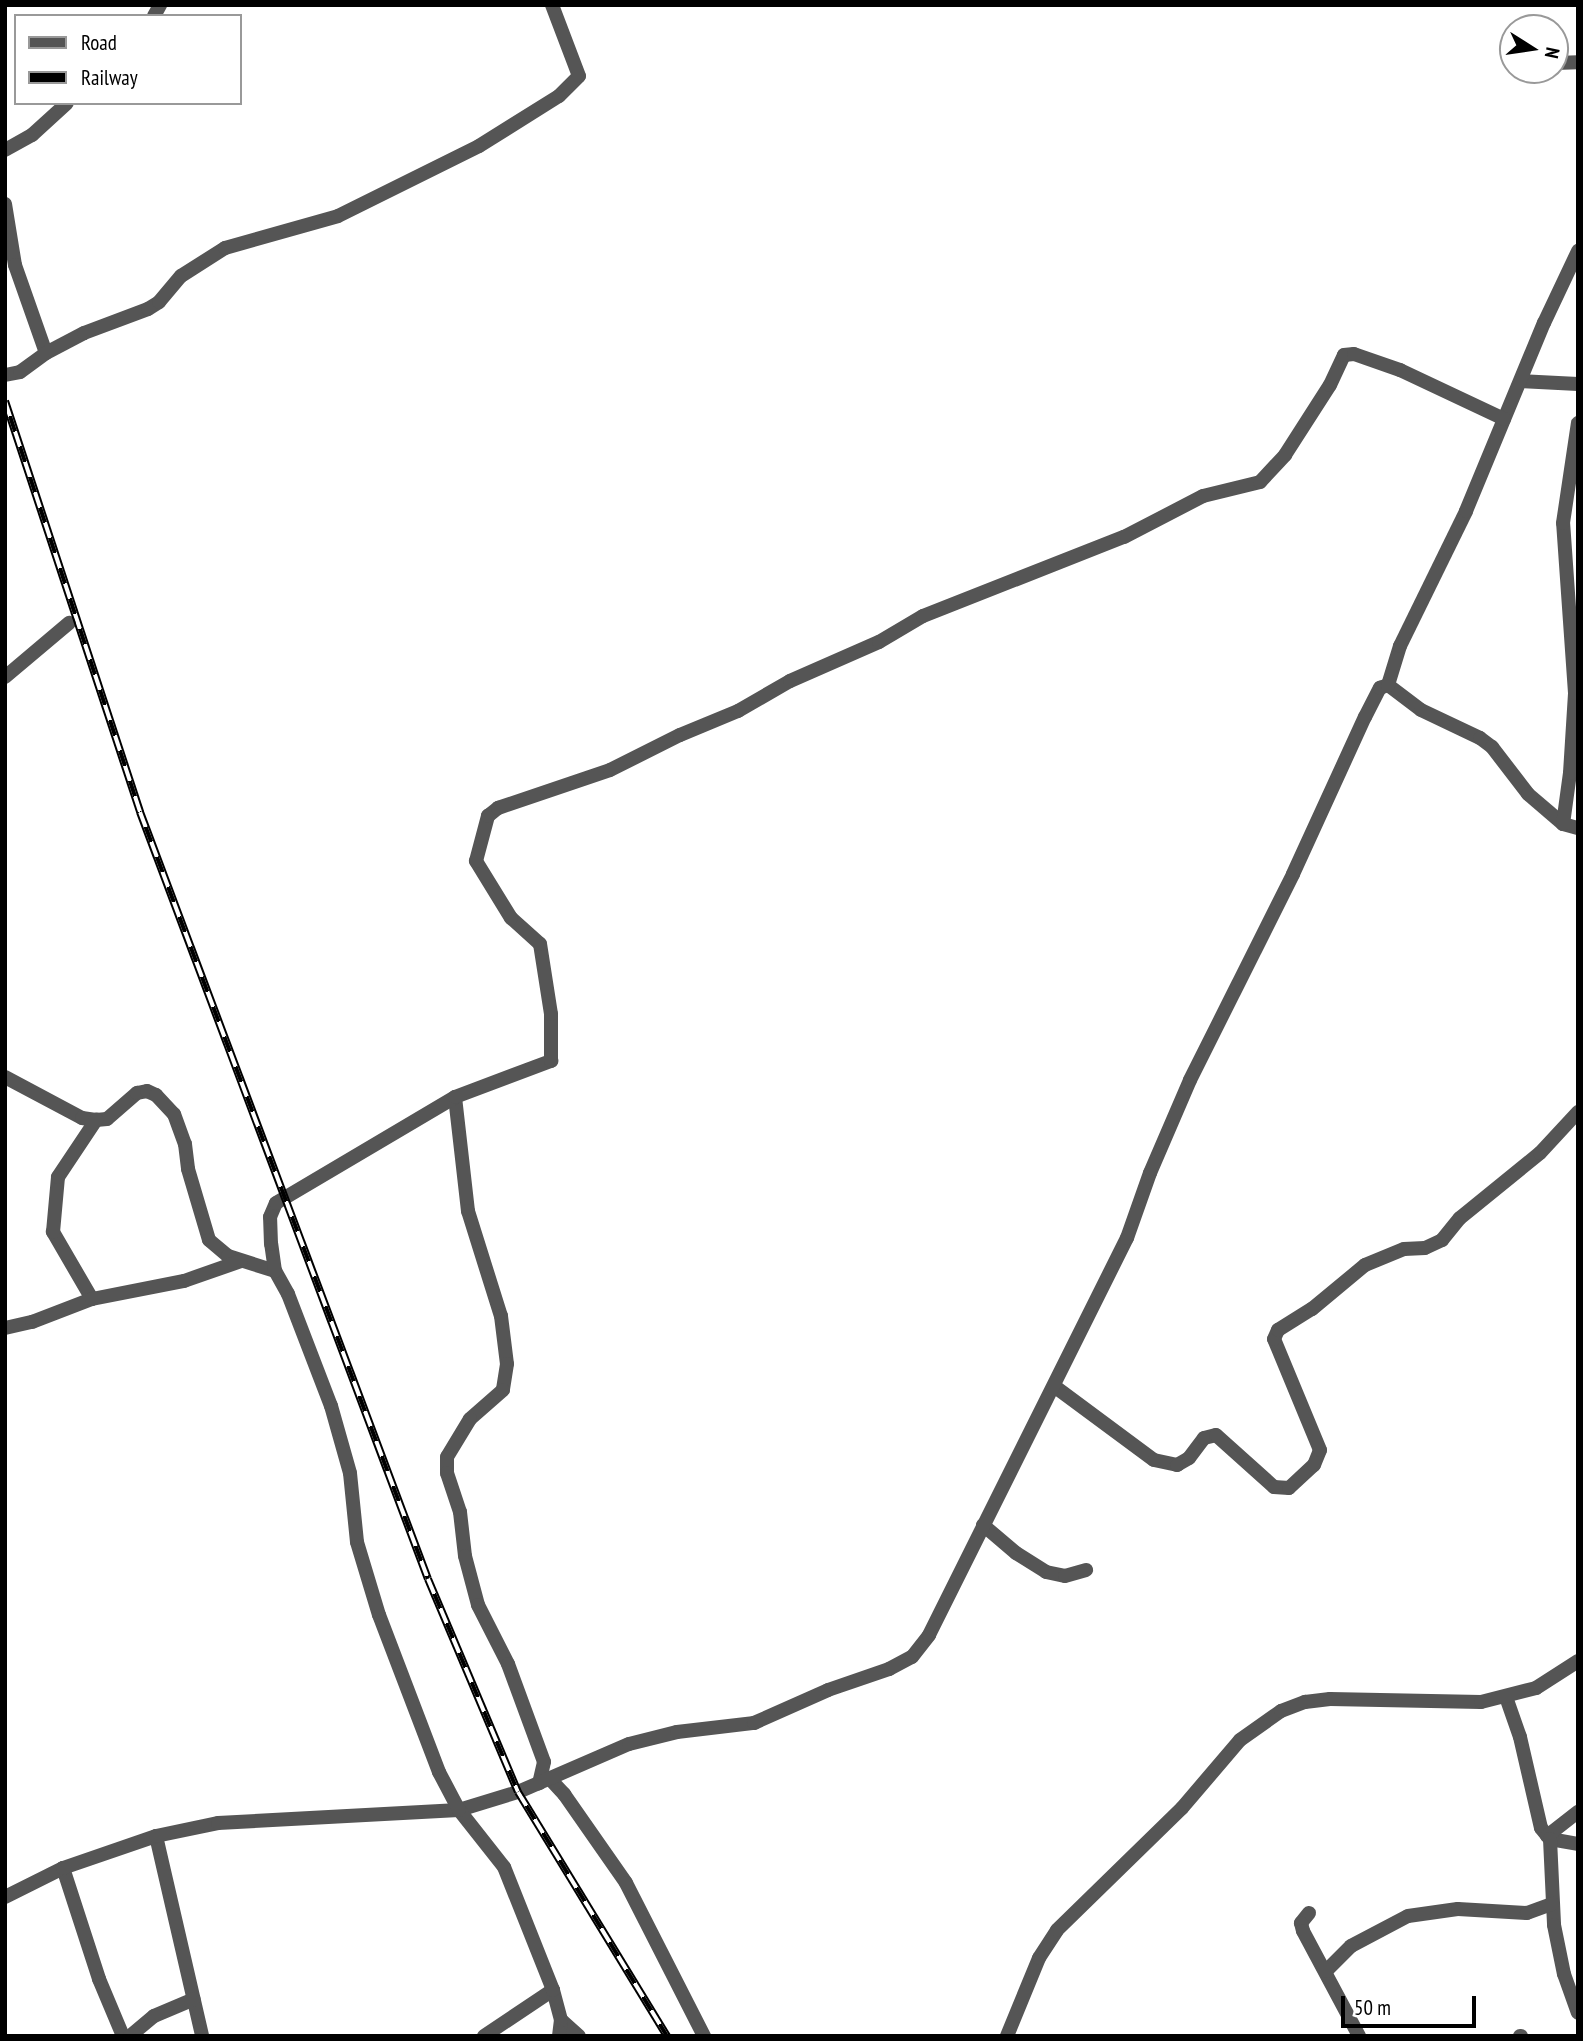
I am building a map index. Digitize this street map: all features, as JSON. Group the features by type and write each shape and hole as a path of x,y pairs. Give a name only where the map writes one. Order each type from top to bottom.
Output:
{"street":[{"path":"5,375 20,372 46,353 84,333 148,309 159,302 181,276 226,248 338,216 479,146 559,96 579,76 552,5"},
{"path":"5,150 32,135 65,105"},
{"path":"5,204 15,265 46,353"},
{"path":"1388,685 1400,646 1466,511 1544,323 1578,251"},
{"path":"559,2036 561,2020 553,1990 504,1867 459,1810 439,1772 379,1615 357,1542 350,1473 331,1406 288,1294 275,1270 270,1217 276,1203 455,1097 551,1061 553,1051 544,958 540,944 511,918 476,861 482,827 488,816 498,808 610,770 680,735 738,711 790,681 879,642 923,616 1124,537 1203,496 1260,482 1285,455 1330,385 1344,355 1354,354 1400,370 1504,419"},
{"path":"1521,381 1578,384"},
{"path":"1563,824 1570,773 1574,693 1563,523 1578,423"},
{"path":"5,677 69,623"},
{"path":"1388,685 1421,710 1486,743 1528,794 1563,824 1578,828"},
{"path":"5,1897 63,1868 156,1836 218,1823 459,1810 545,1781 629,1744 677,1732 754,1723 828,1690 903,1662 929,1635 1054,1387 1127,1238 1150,1173 1190,1080 1293,874 1365,717 1380,688 1388,685"},
{"path":"5,1077 82,1118 96,1120 107,1119 137,1093 148,1091 156,1095 174,1114 178,1124 209,1240 216,1248 241,1261 275,1270"},
{"path":"455,1097 468,1211 501,1316 507,1364 503,1390 470,1419 447,1457 447,1473 460,1512 465,1556 478,1605 508,1664 544,1762 545,1781"},
{"path":"1054,1387 1154,1460 1177,1465 1189,1458 1204,1437 1216,1435 1273,1488 1289,1488 1314,1465 1320,1450 1274,1339 1278,1331 1318,1304 1365,1265 1404,1249 1425,1248 1442,1240 1460,1219 1540,1153 1578,1112"},
{"path":"92,1299 53,1232 58,1177 96,1120"},
{"path":"5,1328 32,1322 92,1299 184,1281 241,1261"},
{"path":"983,1525 1016,1553 1046,1572 1065,1576 1086,1570"},
{"path":"1007,2036 1039,1958 1057,1930 1182,1808 1240,1740 1281,1711 1305,1702 1331,1699 1481,1702 1536,1688 1578,1661"},
{"path":"1506,1697 1520,1737 1541,1828 1549,1837 1578,1844"},
{"path":"545,1781 564,1794 626,1883 704,2036"},
{"path":"1549,1837 1578,1812"},
{"path":"156,1836 176,1933 202,2036"},
{"path":"1549,1837 1552,1904 1562,1962 1578,2013"},
{"path":"63,1868 99,1979 123,2036"},
{"path":"1326,1972 1351,1946 1408,1916 1458,1909 1527,1913 1552,1904"},
{"path":"1309,1913 1301,1923 1303,1931 1359,2036"},
{"path":"484,2036 553,1990"},
{"path":"130,2036 154,2016 194,1999"},
{"path":"561,2020 579,2036"}],"railway":[{"path":"5,401 140,812 428,1579 518,1792 667,2036"}]}
